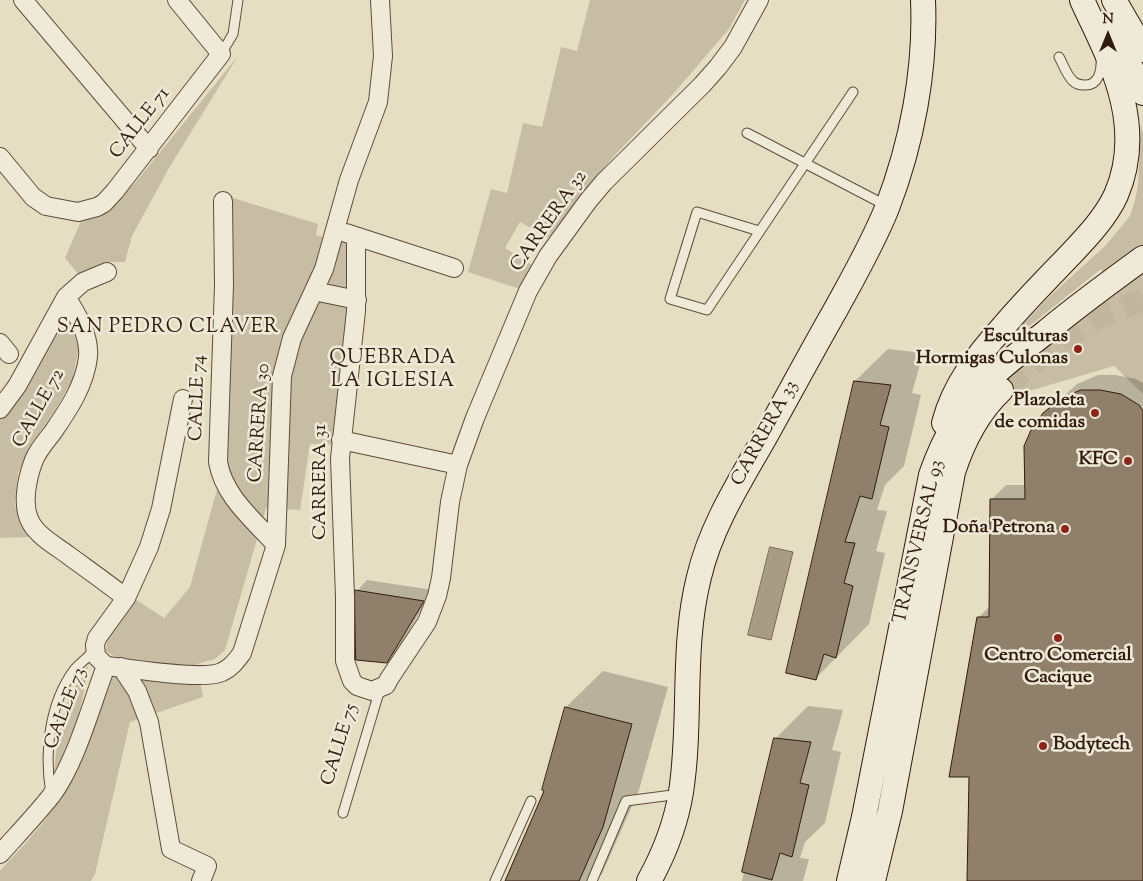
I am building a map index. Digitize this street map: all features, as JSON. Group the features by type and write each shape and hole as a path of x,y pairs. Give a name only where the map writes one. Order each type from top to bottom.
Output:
{"main road":[{"name":"CARRERA 33","path":"649,881 666,843 681,794 688,640 699,576 708,547 730,500 861,263 879,207 904,154 916,98 922,52 922,0"},
{"path":"931,475 947,414 968,370 979,353 1087,237 1107,211 1122,180 1128,144 1123,102 1117,79 1082,0"},
{"path":"1088,0 1118,42 1143,93"},
{"path":"1114,0 1143,50"},
{"name":"TRANSVERSAL 93","path":"849,881 863,826 931,475 950,432 986,382 1001,367 1079,305 1143,258"},
{"name":"TRANSVERSAL 93","path":"873,881 890,811 954,472 970,432 988,404 1004,388"}],"street":[{"path":"24,0 149,149"},
{"path":"177,0 222,54"},
{"name":"CARRERA 30","path":"114,667 203,676 222,672 235,663 242,653 276,545 282,376 292,338 324,270 349,180 378,102 383,56 380,0"},
{"name":"CARRERA 32","path":"373,689 390,679 426,622 437,596 450,502 458,465 518,312 548,256 604,182 718,67 732,47 759,0"},
{"name":"CALLE 71","path":"0,157 33,197 46,206 78,212 104,204 222,54"},
{"name":"CALLE 74","path":"223,201 224,285 218,462 224,483 230,494 276,545"},
{"path":"336,230 454,268"},
{"name":"CARRERA 31","path":"356,237 357,300 341,440 340,475 345,597 345,661 352,681 357,686 373,689"},
{"path":"0,409 17,386 66,297 83,282 107,272"},
{"path":"314,291 357,300"},
{"name":"CALLE 72","path":"66,297 80,322 86,340 88,356 76,395 34,460 26,496 27,513 31,524 46,539 126,598"},
{"name":"CALLE 73","path":"0,854 51,796 72,759 114,667 96,656 94,651 97,638 126,598 156,527 183,399"},
{"path":"341,440 458,465"},
{"path":"114,667 137,691 149,722 171,849 204,874"}],"lane":[{"name":"CALLE 71","path":"222,54 233,34 238,0"},
{"path":"1059,57 1072,80 1083,85 1090,84 1097,79 1101,67 1096,31"},
{"path":"759,231 697,212 670,299 707,310 853,92"},
{"path":"747,134 879,207"},
{"path":"51,796 47,757 55,712 64,686 76,668 94,651"},
{"name":"CALLE 75","path":"343,813 373,689"},
{"path":"592,881 626,802 681,794"},
{"path":"495,881 531,802"}],"shaded area":[{"path":"590,0 745,0 729,29 673,94 613,157 548,238 520,222 505,248 532,265 520,289 468,272 491,189 507,193 523,123 542,127 561,47 577,51"},
{"path":"238,56 169,168 132,236 125,262 105,262 79,275 65,258 81,221 109,208 135,183"},
{"path":"1141,124 1143,133 1143,394 1114,366 1019,394 1004,372 1109,292 1101,269 998,351 1050,296 1106,245 1130,216 1138,185"},
{"path":"233,198 318,224 316,235 350,244 348,318 336,445 310,444 300,510 266,508 225,650 215,659 197,664 203,697 130,722 95,874 91,881 0,881 0,871 37,830 50,812 66,786 82,750 117,658 106,651 108,634 135,599 164,618 190,587 224,464"},
{"path":"61,317 70,325 79,347 72,381 54,412 32,443 18,473 15,505 30,537 0,538 0,418 12,407"},
{"path":"770,547 793,552 771,640 748,635"},
{"path":"88,665 84,694 76,722 54,777 62,718 72,691"}],"building":[{"path":"854,381 891,385 880,425 889,427 872,499 860,496 845,542 855,543 844,583 853,586 836,658 824,654 816,680 786,673"},
{"name":"Centro Comercial Cacique","path":"1081,390 1100,390 1121,394 1139,405 1143,411 1143,881 967,881 969,777 949,777 977,617 989,617 990,499 1025,499 1024,446 1031,430 1043,413 1060,399"},
{"path":"355,590 424,601 387,663 356,660"},
{"path":"565,707 632,724 603,827 579,881 505,881 544,791 542,790"},
{"path":"774,738 811,742 800,783 809,785 792,857 780,853 772,880 742,872"}],"tunnel":[{"path":"1004,387 1048,351 1083,326 1107,314 1143,301"}],"place":[{"name":"Esculturas Hormigas Culonas","path":"1078,349"},
{"name":"Plazoleta de comidas","path":"1095,413"},
{"name":"KFC","path":"1128,461"},
{"name":"Doña Petrona","path":"1065,529"},
{"name":"Centro Comercial Cacique","path":"1058,638"},
{"name":"Bodytech","path":"1043,746"}],"district":[{"name":"SAN PEDRO CLAVER","path":"168,329"},
{"name":"QUEBRADA LA IGLESIA","path":"393,372"}]}
